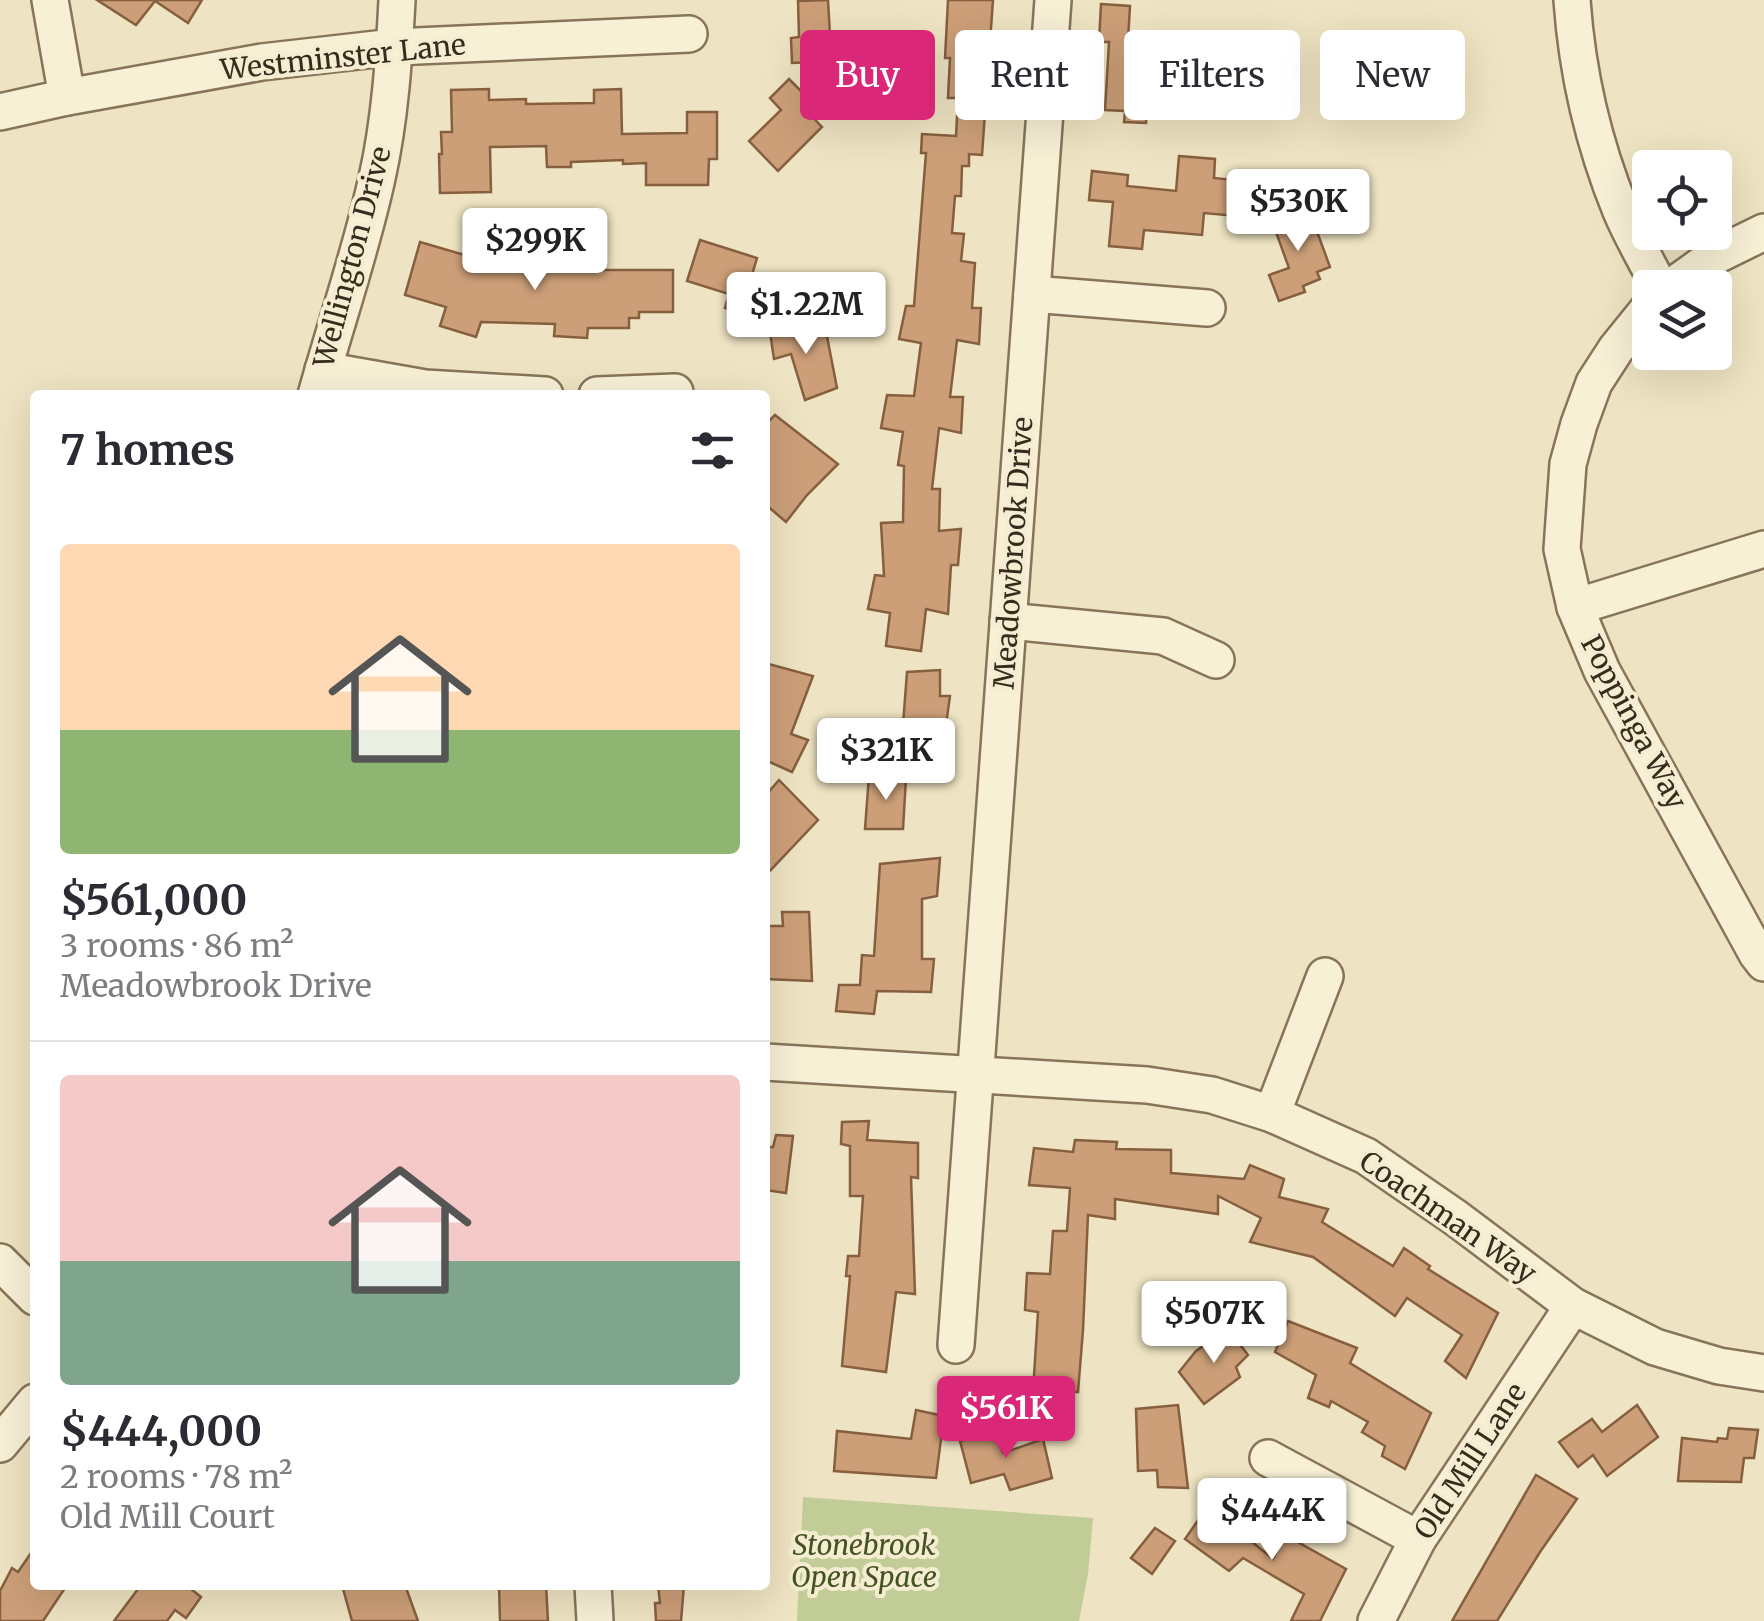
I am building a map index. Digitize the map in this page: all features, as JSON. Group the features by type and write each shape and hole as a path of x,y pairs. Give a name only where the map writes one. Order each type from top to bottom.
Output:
{"street":[{"path":"50,0 67,98"},
{"name":"Wellington Drive","path":"320,382 377,177 387,118 396,0"},
{"name":"Meadowbrook Drive","path":"956,1345 1053,0"},
{"path":"1572,0 1598,150 1622,215 1651,270"},
{"name":"Westminster Lane","path":"0,112 262,62 394,47 689,34"},
{"path":"1694,270 1713,256 1764,232"},
{"path":"1032,294 1206,308"},
{"name":"Poppinga Way","path":"1632,329 1594,383 1568,464 1562,549 1575,607 1602,670 1764,963"},
{"path":"320,382 460,390"},
{"path":"1575,607 1764,549"},
{"path":"1008,621 1163,636 1216,660"},
{"path":"1272,1114 1325,976"},
{"name":"Coachman Way","path":"770,1062 1147,1085 1212,1095 1272,1114 1366,1156 1573,1306 1655,1347 1719,1366 1764,1373"},
{"path":"0,1262 30,1292"},
{"name":"Old Mill Lane","path":"1376,1621 1418,1538 1573,1306"},
{"path":"0,1444 30,1408"},
{"path":"1268,1458 1418,1538"},
{"path":"593,1590 595,1621"}],"green space":[{"name":"Stonebrook Open Space","path":"803,1497 1093,1518 1079,1621 797,1621"}],"building":[{"path":"97,0 202,0 188,23 155,1 136,25"},
{"path":"828,0 830,30 800,30 800,63 792,63 791,38 799,37 798,1"},
{"path":"948,0 993,0 991,30 955,30 955,98 948,98 950,58 945,58"},
{"path":"1101,4 1130,6 1129,30 1124,30 1124,111 1105,110 1109,42 1104,42 1104,30 1100,30"},
{"path":"789,79 800,90 800,120 815,120 822,127 778,171 749,141 781,110 770,98"},
{"path":"489,89 489,100 526,99 526,104 594,103 594,90 621,89 622,134 687,133 687,112 717,112 717,159 709,159 708,185 646,185 646,163 571,162 571,167 547,167 546,146 490,147 491,192 440,193 441,132 452,132 451,90"},
{"path":"957,120 984,120 982,155 969,154 969,166 962,166 961,196 955,196 952,233 964,234 961,261 975,263 972,308 981,308 979,344 957,340 950,397 963,397 961,433 939,428 932,489 940,489 939,531 961,529 958,565 951,565 948,614 926,609 921,651 886,646 890,613 868,609 875,575 884,576 881,523 903,522 904,466 898,465 903,432 881,428 887,395 914,396 921,343 899,339 906,306 914,306 926,153 921,153 922,134 956,136"},
{"path":"1179,156 1215,159 1214,178 1251,182 1248,217 1204,213 1202,235 1144,230 1142,249 1109,246 1113,202 1089,200 1092,171 1128,175 1127,186 1176,191"},
{"path":"1308,207 1330,267 1317,272 1320,279 1303,286 1305,292 1279,301 1269,275 1289,268 1272,221"},
{"path":"700,240 757,258 749,285 766,290 757,318 725,308 729,294 687,281"},
{"path":"420,242 509,268 510,257 535,258 535,266 584,270 673,270 673,312 639,312 639,318 629,318 629,328 588,328 587,338 554,336 555,324 481,322 476,337 440,326 446,307 405,295"},
{"path":"796,322 798,333 825,326 837,388 805,400 791,354 774,359 769,326"},
{"path":"775,415 838,464 786,522 770,508 770,420"},
{"path":"770,664 813,676 791,734 808,740 792,772 770,762"},
{"path":"940,670 940,696 950,696 944,739 902,738 907,672"},
{"path":"869,775 906,778 903,829 865,829"},
{"path":"779,780 818,820 770,871 770,790"},
{"path":"940,858 937,896 922,899 922,959 934,959 931,992 877,991 874,1014 836,1011 839,985 860,985 862,955 874,956 880,864"},
{"path":"782,912 809,912 812,981 770,979 770,926 783,926"},
{"path":"869,1121 867,1140 918,1143 918,1178 911,1177 915,1294 896,1292 886,1372 842,1366 850,1276 846,1276 848,1256 859,1256 863,1196 850,1196 850,1146 841,1144 842,1122"},
{"path":"776,1135 793,1136 786,1193 770,1191"},
{"path":"1075,1140 1117,1142 1116,1149 1171,1150 1171,1173 1244,1179 1250,1165 1284,1179 1279,1197 1328,1209 1322,1222 1393,1266 1404,1248 1430,1266 1428,1269 1498,1313 1466,1378 1445,1361 1462,1335 1407,1298 1395,1316 1313,1257 1250,1242 1261,1218 1218,1196 1218,1214 1115,1199 1115,1219 1088,1215 1078,1392 1033,1392 1038,1312 1025,1310 1027,1273 1050,1274 1053,1231 1067,1231 1070,1188 1029,1185 1034,1148 1073,1152"},
{"path":"1288,1321 1357,1348 1350,1363 1431,1413 1405,1469 1382,1456 1385,1446 1362,1432 1368,1422 1331,1401 1329,1407 1308,1398 1316,1375 1275,1352"},
{"path":"1228,1329 1248,1355 1236,1367 1240,1377 1204,1404 1179,1372 1196,1351"},
{"path":"1178,1405 1188,1488 1158,1487 1157,1470 1138,1471 1136,1409"},
{"path":"1637,1405 1658,1437 1607,1476 1593,1455 1578,1467 1559,1442 1592,1419 1602,1432"},
{"path":"916,1410 944,1416 936,1478 834,1471 837,1431 911,1439"},
{"path":"1729,1428 1758,1430 1754,1458 1744,1458 1741,1482 1678,1481 1682,1438 1717,1442 1718,1438 1727,1439"},
{"path":"994,1432 1003,1453 1043,1439 1052,1478 1010,1490 1004,1474 971,1483 960,1441"},
{"path":"1536,1475 1577,1499 1497,1621 1452,1621"},
{"path":"1208,1506 1273,1559 1285,1535 1346,1569 1320,1621 1291,1621 1304,1594 1243,1558 1229,1571 1185,1539"},
{"path":"1155,1528 1175,1541 1152,1574 1131,1558"},
{"path":"30,1554 30,1590 64,1590 43,1621 0,1621 0,1591 12,1568 18,1572"},
{"path":"137,1590 192,1590 201,1597 186,1618 175,1610 167,1621 114,1621"},
{"path":"343,1590 407,1590 418,1621 352,1621"},
{"path":"499,1590 546,1590 548,1621 500,1621"},
{"path":"659,1590 684,1590 681,1621 656,1621 655,1603 660,1603"}]}
